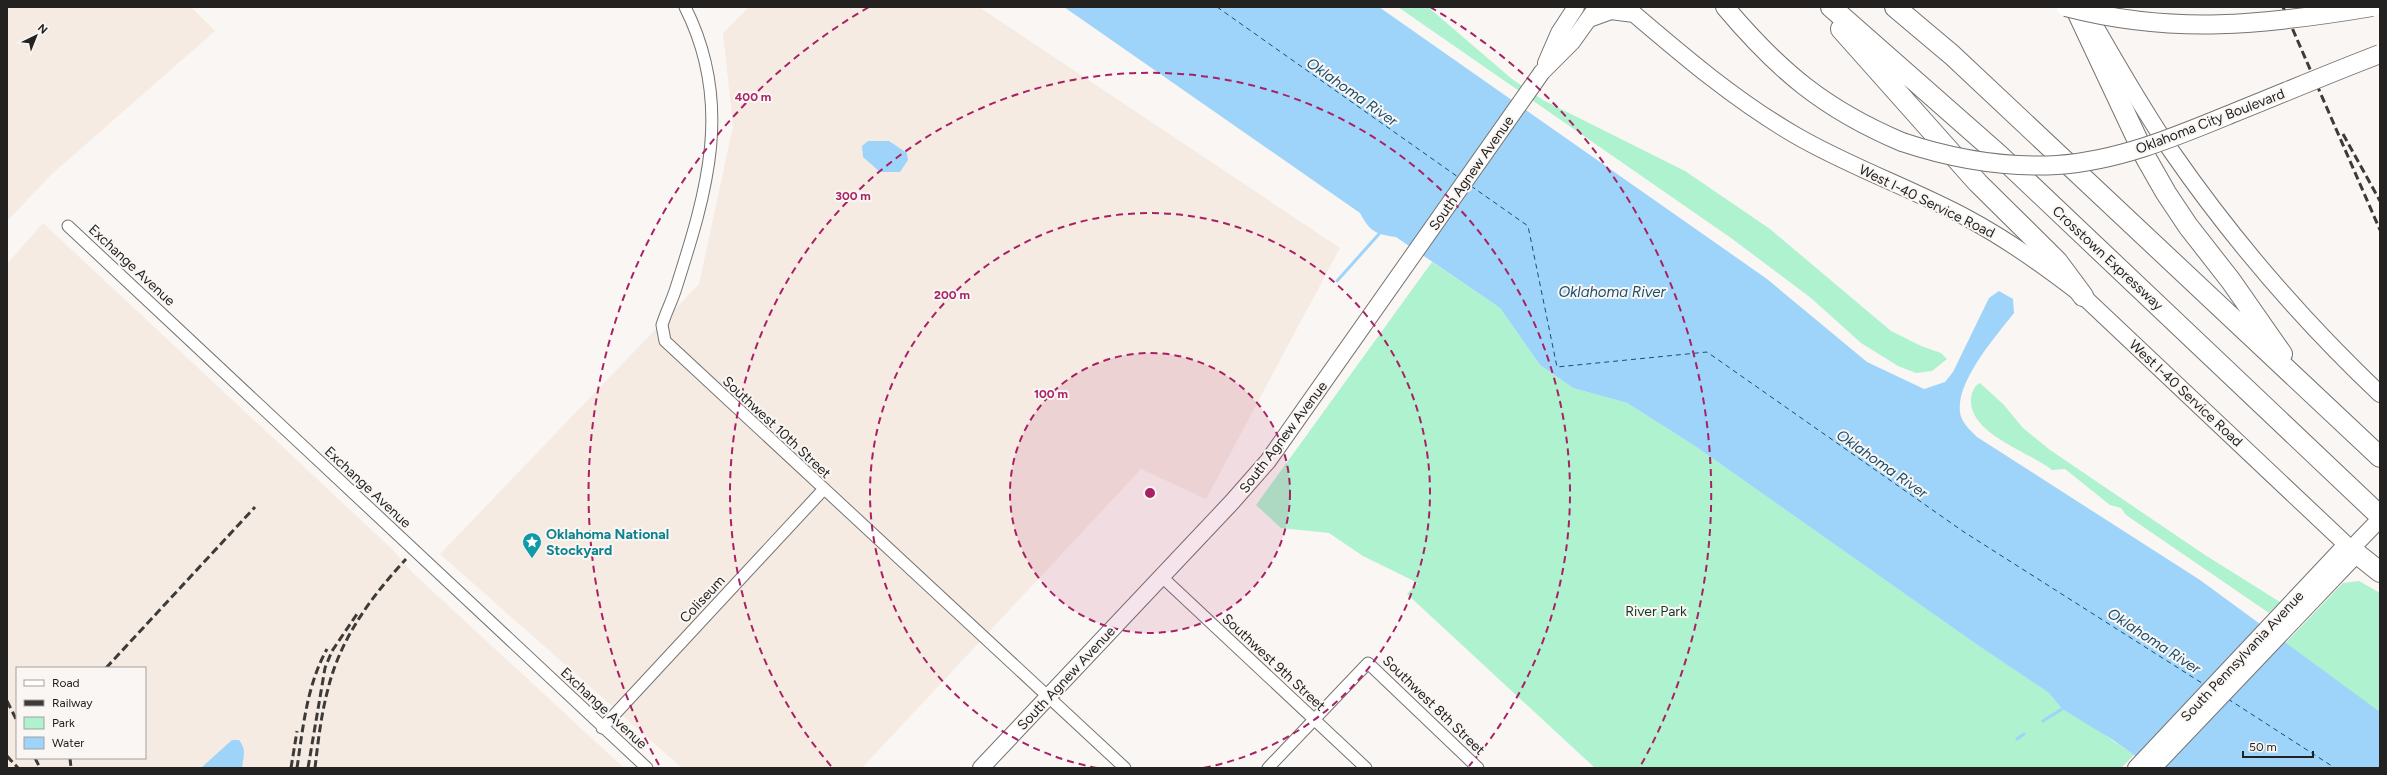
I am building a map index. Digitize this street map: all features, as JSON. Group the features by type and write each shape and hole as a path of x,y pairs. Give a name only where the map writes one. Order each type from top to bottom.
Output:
{"highway":[{"path":"1821,7 1978,183 2057,261 2083,296"},
{"name":"Crosstown Expressway","path":"1831,7 1998,154 2376,522"},
{"path":"1895,7 1952,55 2380,457"},
{"path":"2075,7 2146,158 2166,193 2188,226 2231,281 2305,386"},
{"path":"2351,549 2380,572"}],"main road":[{"name":"South Agnew Avenue","path":"1566,38 1576,7"},
{"name":"Oklahoma City Boulevard","path":"1725,7 1775,62 1817,97 1841,113 1902,142 1946,155 1988,163 2057,165 2092,160 2157,143 2380,54"},
{"path":"2066,7 2134,20 2205,26 2285,20 2372,7"},
{"path":"2084,7 2171,150 2221,220 2301,316 2380,394"},
{"name":"West I-40 Service Road","path":"1630,10 1700,69 1761,114 1831,154 1966,217 2016,246 2083,296 2351,549"},
{"path":"1593,13 1630,10"},
{"name":"South Agnew Avenue","path":"981,768 1232,502 1268,461 1566,38 1593,13"},
{"name":"South Pennsylvania Avenue","path":"2153,768 2331,571 2341,550 2351,549 2376,522"},
{"name":"South Pennsylvania Avenue","path":"2136,768 2331,571"}],"street":[{"name":"Southwest 10th Street","path":"685,7 702,48 709,73 712,95 712,134 706,184 698,217 673,299 665,316 662,333 664,341 1125,768"},
{"name":"Exchange Avenue","path":"68,226 602,728 647,768"},
{"name":"Coliseum","path":"602,728 824,490"},
{"name":"Southwest 9th Street","path":"1161,576 1366,768"},
{"name":"Southwest 8th Street","path":"1313,719 1368,663 1478,768"},
{"path":"1268,768 1313,719"}],"shaded area":[{"path":"7,7 191,7 215,31 52,174 7,221"},
{"path":"749,7 979,7 1340,248 1206,499 1141,469 862,768 682,768 440,554 699,284 733,126 723,33"},
{"path":"43,223 392,549 413,573 624,768 7,768 7,264"}],"green space":[{"path":"1398,7 1428,7 1512,79 1543,100 1685,171 1770,229 1891,331 1921,346 1941,353 1947,359 1932,371 1916,373 1898,366 1861,343 1811,298 1731,238"},
{"name":"River Park","path":"1432,262 1500,308 1540,365 1573,388 1627,403 1695,446 1976,644 2049,693 2062,709 2090,725 2134,755 2121,768 1595,768 1407,594 1418,583 1363,556 1329,533 1281,528 1256,505"},
{"path":"1980,383 2004,405 2023,428 2050,450 2205,555 2280,602 2269,613 2126,515 2121,508 2110,505 2065,469 2052,470 1989,432 1979,422 1973,411 1971,398 1972,394 1975,387"},
{"path":"2359,581 2380,593 2380,768 2166,768 2343,583"}],"water":[{"name":"Oklahoma River","path":"1064,7 1379,7 1767,279 1867,362 1924,389 1945,382 1953,372 1989,298 1999,291 2013,299 2014,313 1988,346 1964,387 1960,400 1960,412 1966,426 1977,437 2200,580 2380,712 2380,768 2152,768 2113,740 2062,709 2049,693 1976,644 1695,446 1627,403 1573,388 1540,365 1500,308 1396,237 1383,235 1374,231 1367,224 1360,213"},
{"path":"868,141 889,141 907,153 908,160 900,172 880,172 863,157 862,146"},
{"path":"232,740 239,740 243,747 244,754 242,768 201,768"}],"waterway":[{"path":"1337,281 1379,234"},
{"path":"2043,721 2062,709"},
{"path":"2017,739 2024,734"}],"ferry route":[{"path":"1217,7 1458,177"},
{"path":"1471,186 1528,226 1557,367 1707,352 1964,532 2205,685"},
{"path":"2228,699 2335,768"}],"railway":[{"path":"2283,7 2380,230"},
{"path":"2343,134 2380,201"},
{"path":"107,667 255,507"},
{"path":"315,768 320,728 326,699 333,671 340,653 358,620 369,604 406,559"},
{"path":"308,768 325,668 332,651 357,614"},
{"path":"297,768 310,692 320,663 327,649"},
{"path":"7,701 16,719"},
{"path":"291,768 297,731"},
{"path":"7,756 18,768"},
{"path":"36,759 40,768"},
{"path":"70,759 71,768"}],"place":[{"name":"Oklahoma National Stockyard","path":"532,559"}]}
